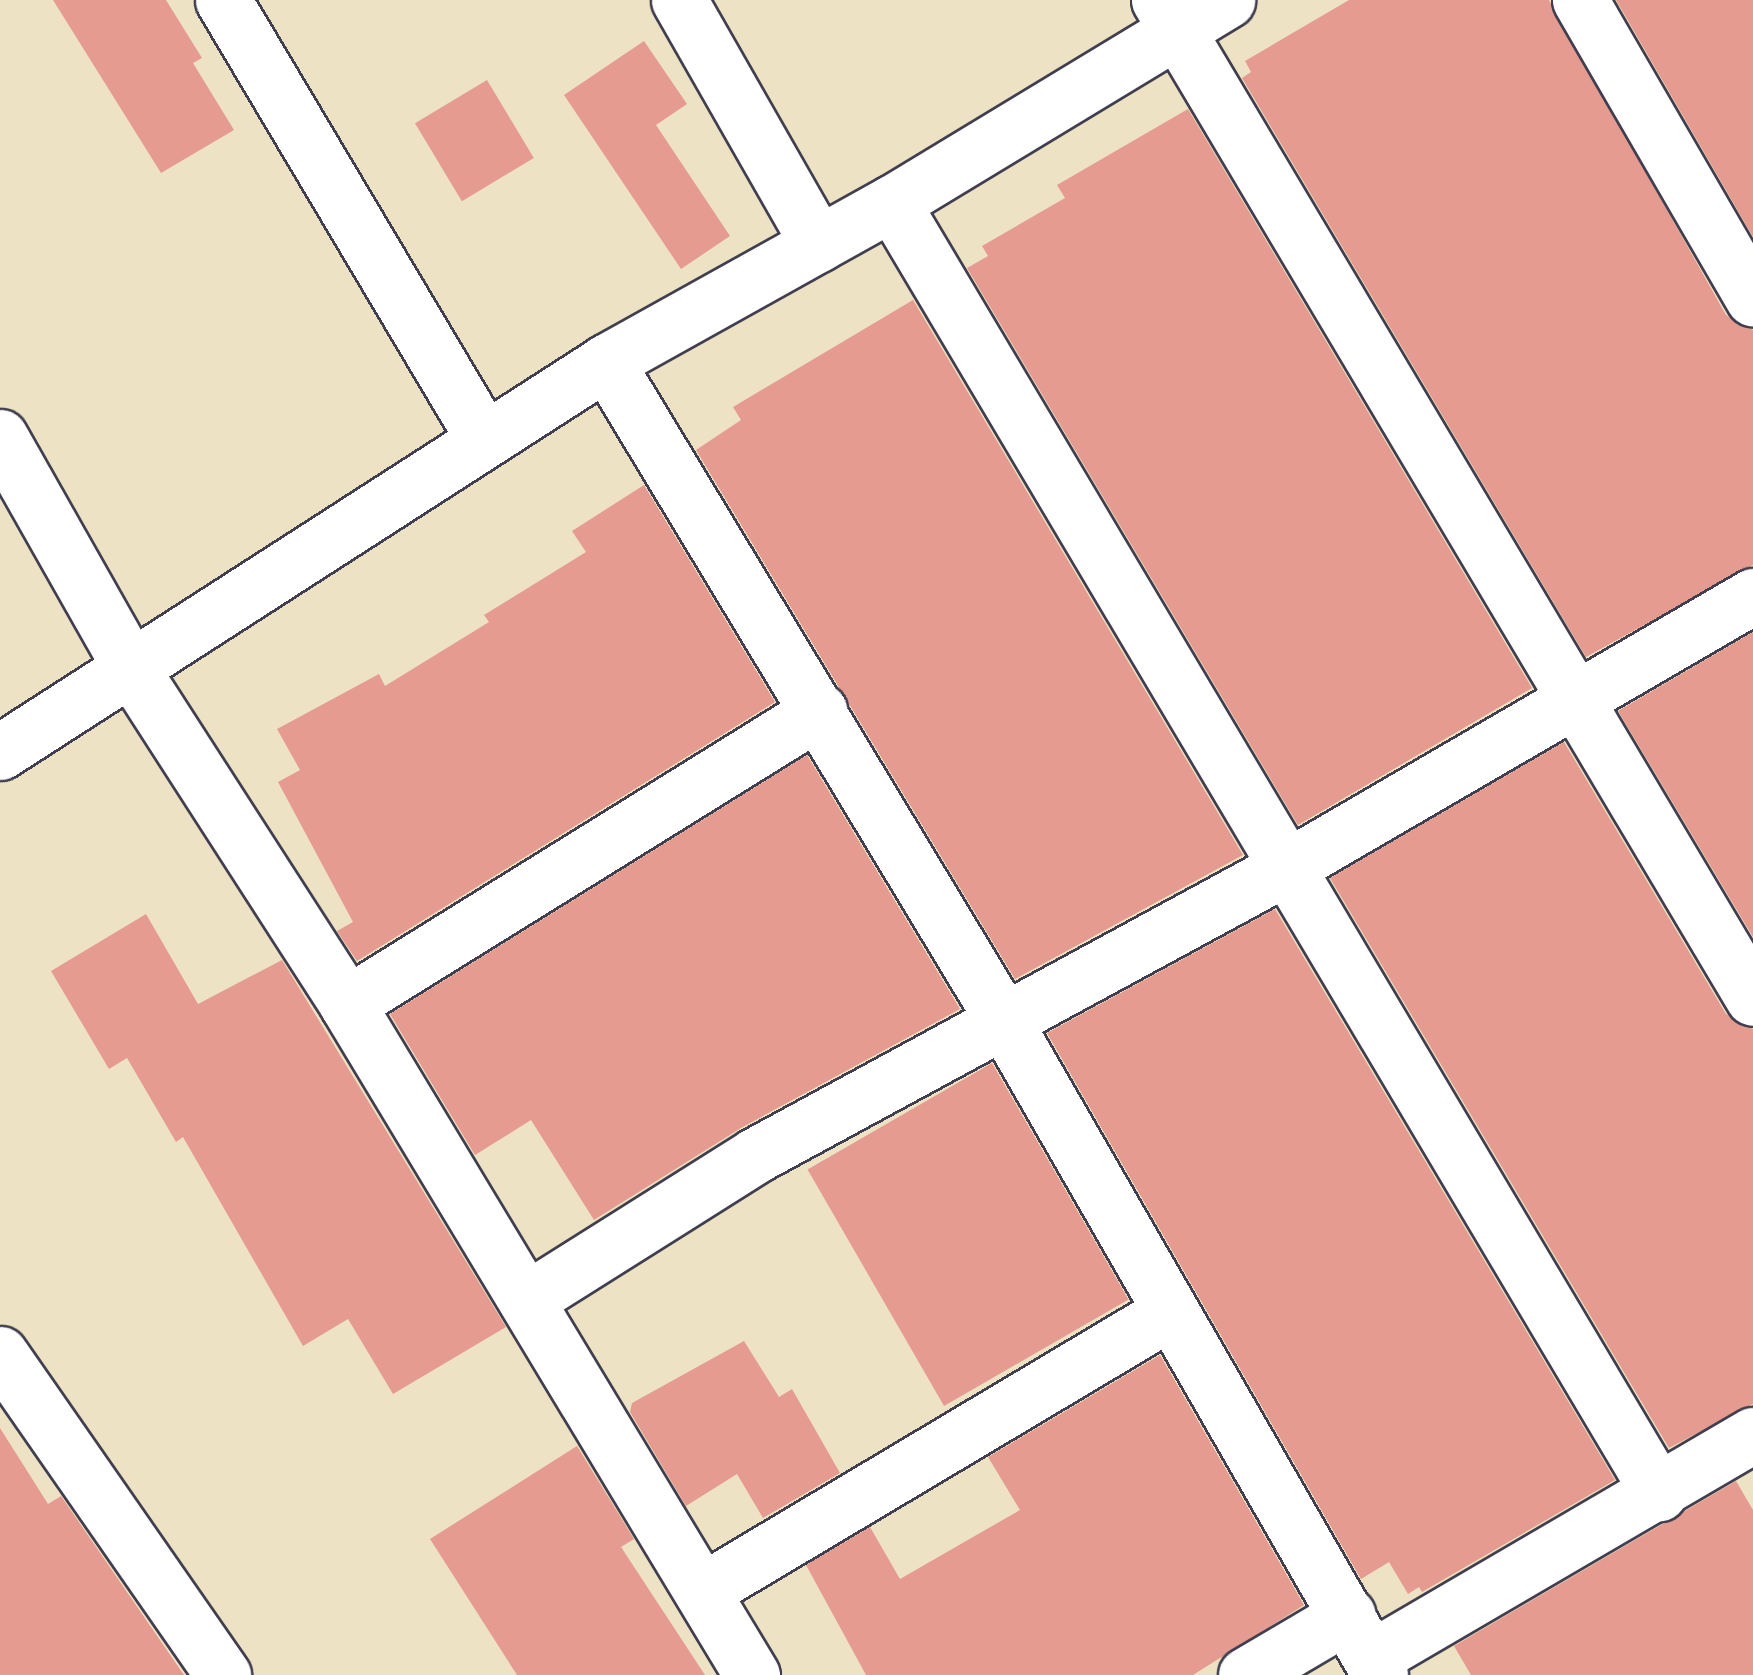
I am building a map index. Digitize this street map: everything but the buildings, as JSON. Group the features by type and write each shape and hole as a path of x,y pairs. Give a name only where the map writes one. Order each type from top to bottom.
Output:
{"street":[{"path":"223,0 484,438"},
{"path":"678,0 818,244"},
{"path":"0,752 606,362 892,203 1168,16 1228,0"},
{"path":"1580,0 1753,299"},
{"path":"1168,16 1753,998"},
{"path":"892,203 1659,1493"},
{"path":"606,362 820,710 1366,1650"},
{"path":"0,437 132,670 347,1004 752,1675"},
{"path":"526,1300 756,1155 1005,1024 1289,866 1753,596"},
{"path":"347,1004 820,710"},
{"path":"702,1591 1170,1312"},
{"path":"0,1354 223,1675"},
{"path":"1246,1675 1366,1650 1659,1493 1753,1435"}]}
